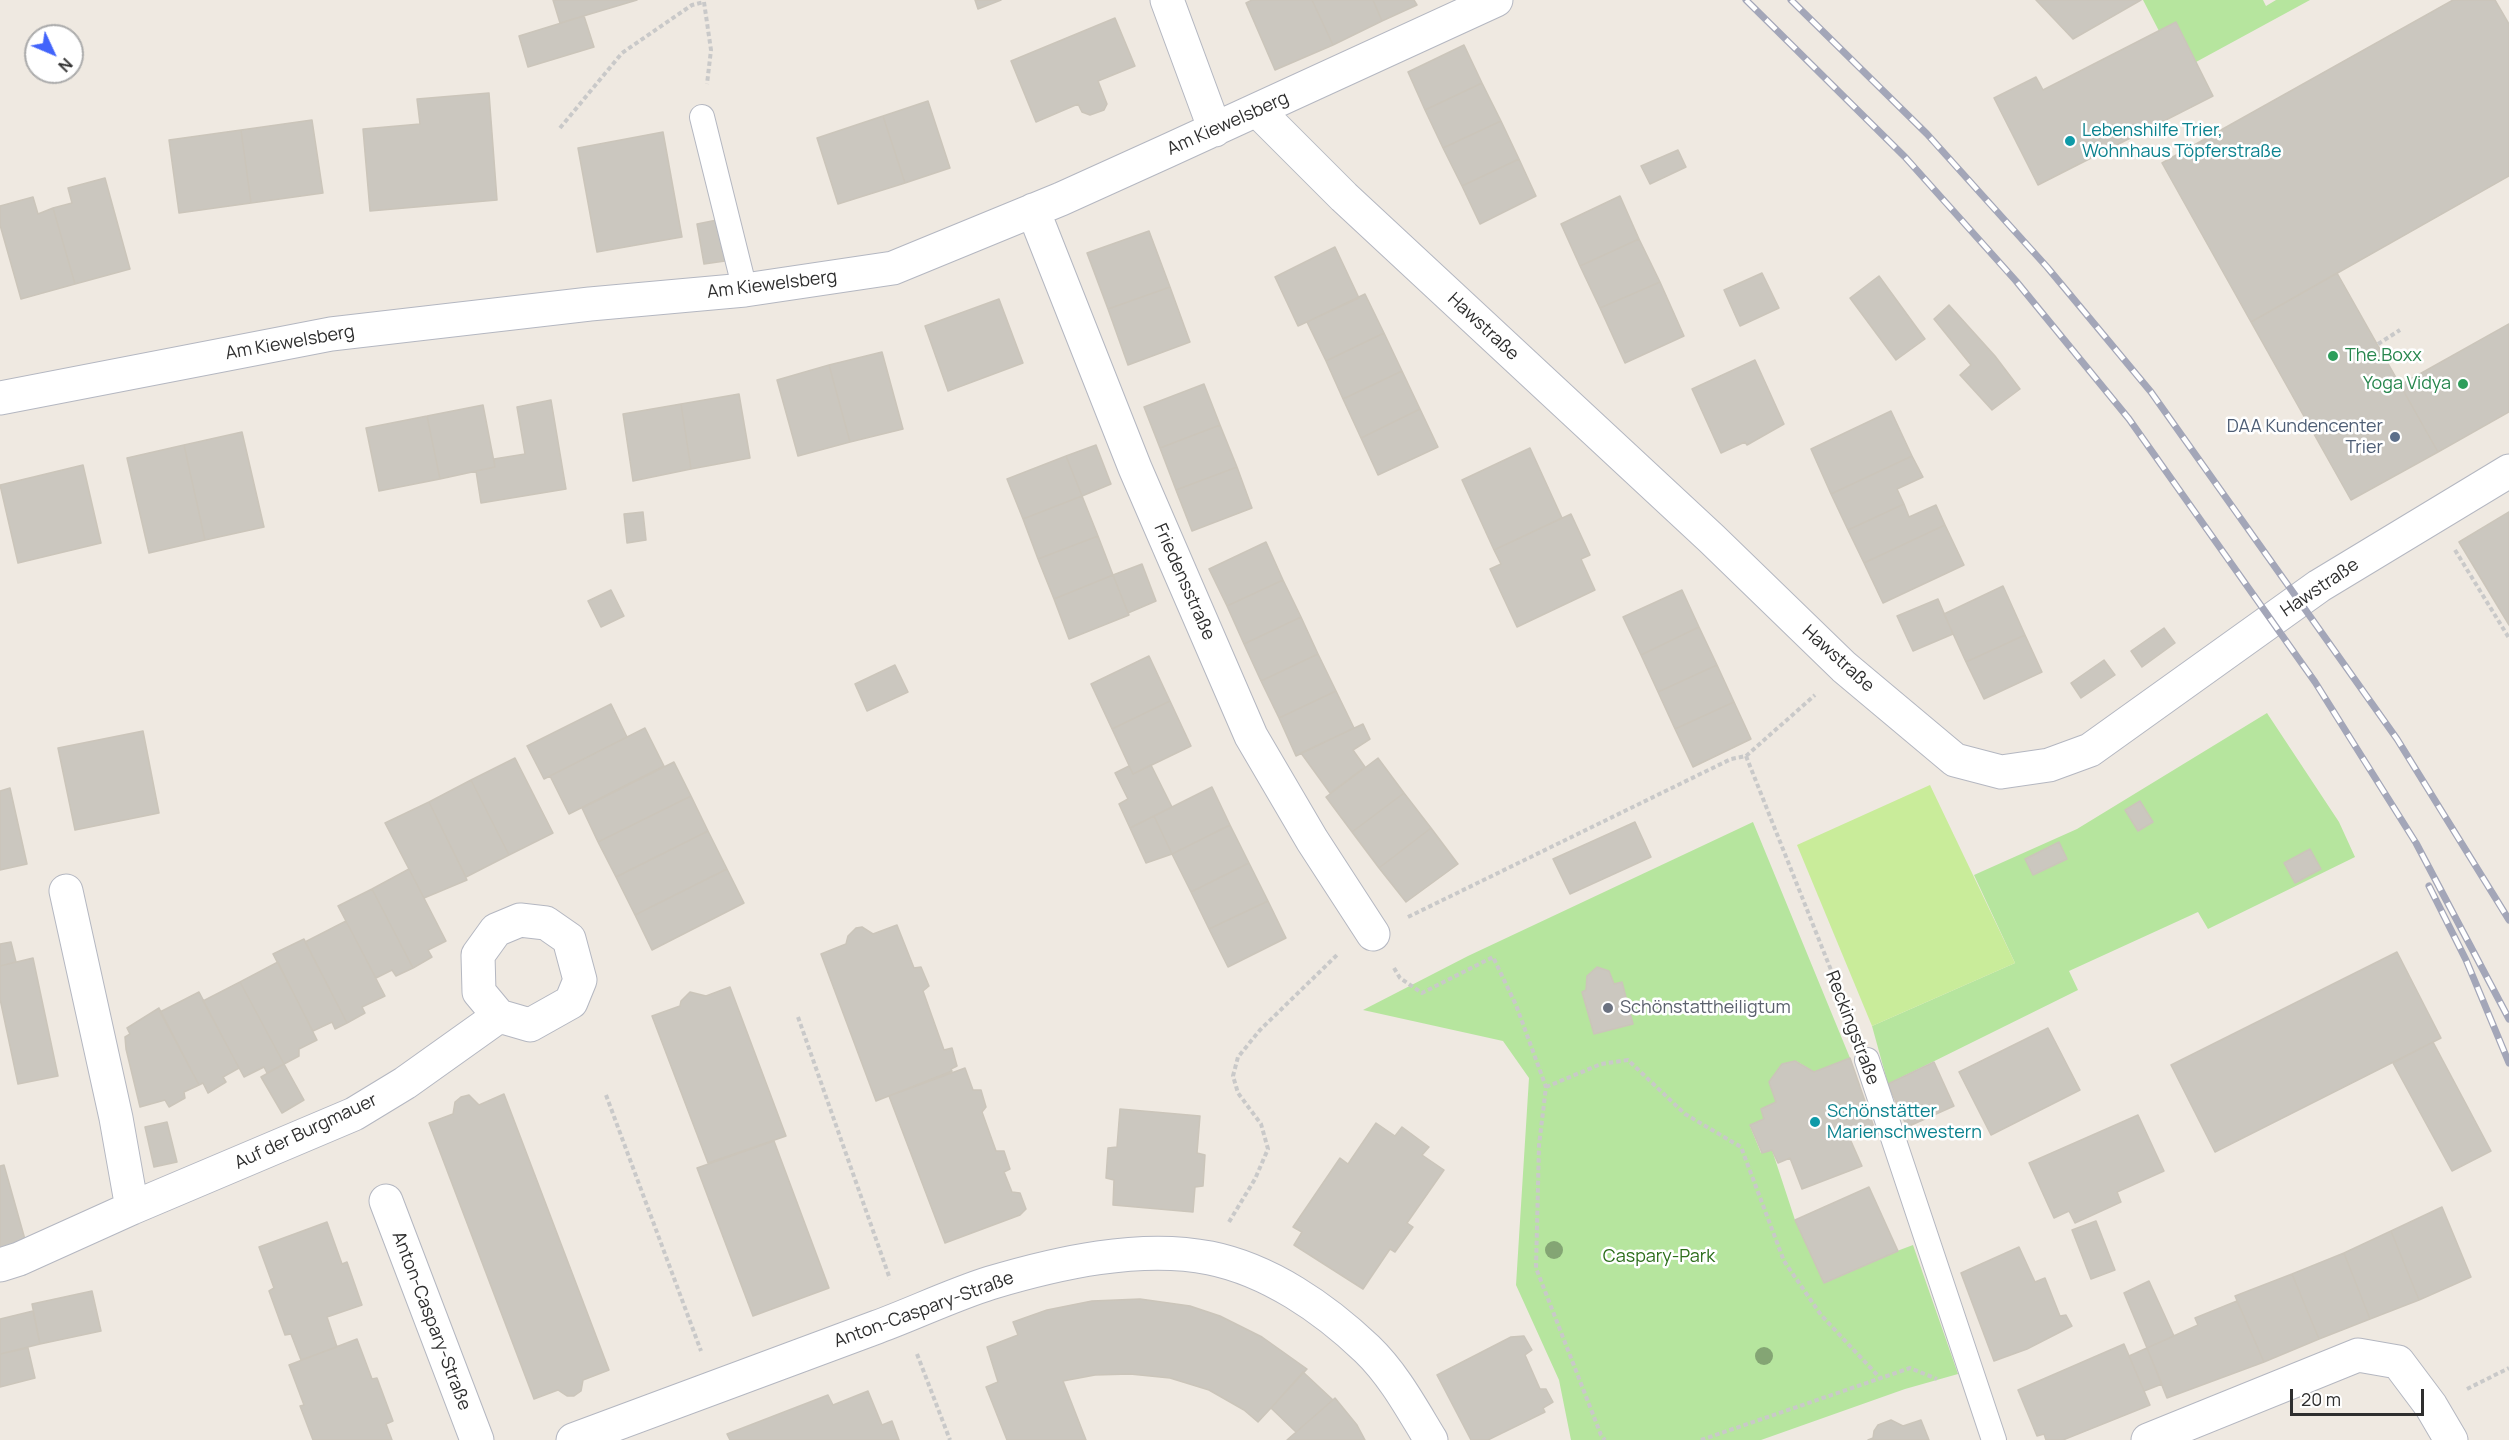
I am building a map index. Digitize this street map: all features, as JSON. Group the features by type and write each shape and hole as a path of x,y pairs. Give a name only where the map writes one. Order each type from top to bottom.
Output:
{"street":[{"path":"1167,0 1215,130"},
{"name":"Am Kiewelsberg","path":"0,398 331,334 590,304 745,290 893,268 1033,210 1258,111 1496,0"},
{"name":"Hawstraße","path":"1258,111 1344,197 1712,539 1844,667 1955,760 2001,772 2049,765 2090,750 2319,586 2509,471"},
{"name":"Friedensstraße","path":"1033,210 1135,468 1251,736 1312,840 1373,934"},
{"path":"66,891 113,1107 132,1208"},
{"name":"Auf der Burgmauer","path":"0,1266 354,1114 405,1083 499,1017"},
{"name":"Anton-Caspary-Straße","path":"386,1201 477,1440"},
{"name":"Anton-Caspary-Straße","path":"573,1440 988,1284 1070,1262 1157,1253 1209,1258 1250,1270 1290,1289 1329,1317 1368,1350 1400,1389 1431,1440"},
{"path":"2148,1440 2358,1355 2398,1362 2431,1406 2451,1440"}],"lane":[{"path":"702,117 745,290"},
{"name":"Reckingstraße","path":"1867,1060 1994,1440"}],"path":[{"path":"560,128 622,53 692,5 704,1 711,50 702,117"},
{"path":"2378,344 2400,330"},
{"path":"2455,549 2509,638"},
{"path":"1209,1258 1255,1179 1268,1149 1261,1124 1238,1093 1233,1076 1238,1057 1260,1030 1336,955 1373,934 1731,759 1746,756 1816,694"},
{"name":"Reckingstraße","path":"1746,756 1867,1060"},
{"path":"1373,934 1400,978 1422,993 1493,957 1516,1005 1546,1087 1539,1146 1536,1268 1601,1435 1605,1440"},
{"path":"798,1017 903,1317 950,1440"},
{"path":"1546,1087 1601,1064 1628,1060 1685,1114 1741,1147 1784,1261 1821,1316 1880,1378"},
{"path":"606,1095 714,1388"},
{"path":"1701,1440 1910,1368 1939,1380"},
{"path":"2431,1406 2509,1368"}],"green space":[{"path":"2143,0 2263,0 2266,6 2276,0 2310,0 2196,62 2159,31"},
{"path":"2267,713 2339,822 2355,857 2208,929 2198,912 2069,971 2078,990 1888,1084 1872,1026 2015,963 1974,875 2077,829"},
{"path":"1930,785 2015,963 1872,1026 1797,845"},
{"name":"Caspary-Park","path":"1753,822 1850,1058 1814,1072 1796,1061 1782,1064 1769,1082 1776,1102 1761,1109 1764,1119 1750,1126 1761,1153 1772,1150 1795,1220 1897,1251 1913,1245 1958,1374 1905,1389 1761,1440 1571,1440 1559,1380 1516,1285 1529,1078 1503,1041 1363,1010 1468,956"}],"building":[{"path":"553,0 637,0 560,23"},
{"path":"975,0 1001,0 978,9"},
{"path":"1252,0 1312,0 1333,45 1275,70 1246,3"},
{"path":"1312,0 1373,0 1382,21 1333,45"},
{"path":"1373,0 1414,0 1417,5 1382,21"},
{"path":"2036,0 2141,0 2073,39"},
{"path":"2453,0 2495,0 2509,24 2509,176 2251,322 2162,163"},
{"path":"584,16 594,47 528,67 519,36"},
{"path":"1115,18 1135,66 1098,81 1107,104 1104,110 1090,115 1082,112 1078,104 1036,122 1011,61"},
{"name":"Lebenshilfe Trier, Wohnhaus Töpferstraße","path":"2176,22 2213,96 2038,185 1994,98 2036,77 2043,90"},
{"path":"1464,45 1482,83 1425,110 1408,72"},
{"path":"1482,83 1501,121 1443,148 1425,110"},
{"path":"489,93 497,200 370,211 363,129 420,124 417,99"},
{"path":"928,101 950,168 905,183 883,116"},
{"path":"883,116 905,183 838,204 817,138"},
{"path":"312,120 323,193 251,203 241,130"},
{"path":"1501,121 1519,159 1462,186 1443,148"},
{"path":"241,130 251,203 179,213 169,140"},
{"path":"663,132 682,237 597,252 578,148"},
{"path":"1678,150 1686,167 1650,184 1641,166"},
{"path":"1519,159 1536,196 1480,224 1462,186"},
{"path":"105,178 130,269 75,284 53,208 72,203 68,188"},
{"path":"1620,196 1639,239 1580,266 1561,224"},
{"path":"33,197 38,214 53,208 75,284 21,299 0,225 0,206"},
{"path":"717,220 725,261 704,264 697,224"},
{"path":"1149,231 1170,287 1108,309 1087,253"},
{"path":"1639,239 1660,282 1600,308 1580,266"},
{"path":"1335,247 1359,298 1298,326 1275,277"},
{"path":"1762,273 1779,308 1740,326 1724,290"},
{"path":"2337,273 2438,452 2351,500 2251,322"},
{"path":"1879,276 1925,339 1896,360 1850,298"},
{"path":"1660,282 1684,336 1625,363 1600,308"},
{"path":"1170,287 1190,342 1128,365 1108,309"},
{"path":"1365,294 1384,333 1326,361 1307,322"},
{"path":"999,299 1023,363 948,391 925,326"},
{"path":"1949,305 1995,356 2020,389 1992,410 1960,375 1971,365 1934,319"},
{"path":"2509,324 2509,412 2438,452 2400,385"},
{"path":"1384,333 1402,371 1343,399 1326,361"},
{"path":"882,352 903,429 850,442 829,365"},
{"path":"1755,360 1784,424 1747,445 1745,442 1721,453 1692,389"},
{"path":"829,365 850,442 798,456 777,380"},
{"path":"1402,371 1420,409 1361,438 1343,399"},
{"path":"1204,384 1220,425 1160,448 1144,407"},
{"path":"739,394 750,458 691,469 681,404"},
{"path":"551,400 566,489 481,503 476,471 495,467 494,459 525,454 517,407"},
{"path":"681,404 691,469 633,481 623,414"},
{"path":"483,405 495,467 440,479 427,416"},
{"path":"1420,409 1438,447 1378,475 1361,438"},
{"path":"1891,411 1912,456 1831,494 1811,449"},
{"path":"427,416 440,479 379,491 366,428"},
{"path":"1220,425 1237,467 1176,490 1160,448"},
{"path":"242,432 264,527 205,540 184,445"},
{"path":"184,445 205,540 149,553 127,458"},
{"path":"1096,445 1111,484 1082,496 1066,456"},
{"path":"1530,448 1562,518 1494,550 1462,480"},
{"path":"1066,456 1082,496 1023,519 1007,479"},
{"path":"1912,456 1923,477 1897,489 1904,504 1848,530 1831,494"},
{"path":"83,465 101,543 18,563 0,485"},
{"path":"1237,467 1252,508 1192,531 1176,490"},
{"path":"1082,496 1098,536 1038,559 1023,519"},
{"path":"1904,504 1909,517 1936,505 1945,525 1864,563 1848,530"},
{"path":"643,512 646,540 627,543 624,514"},
{"path":"2509,512 2509,625 2459,542"},
{"path":"1571,514 1590,555 1581,559 1595,590 1517,627 1490,569 1501,564 1494,550"},
{"path":"1945,525 1964,565 1883,603 1864,563"},
{"path":"1098,536 1113,575 1054,599 1038,559"},
{"path":"1266,542 1283,580 1227,606 1209,569"},
{"path":"1142,564 1156,601 1128,613 1113,575"},
{"path":"1113,575 1129,615 1069,639 1054,599"},
{"path":"1283,580 1301,617 1244,644 1227,606"},
{"path":"2003,586 2025,635 1966,662 1944,614"},
{"path":"611,590 624,616 601,627 588,601"},
{"path":"1682,590 1699,627 1641,655 1623,617"},
{"path":"1938,599 1953,634 1913,651 1897,616"},
{"path":"1301,617 1318,654 1261,681 1244,644"},
{"path":"1699,627 1717,665 1658,692 1641,655"},
{"path":"2164,628 2175,643 2142,667 2131,651"},
{"path":"2025,635 2042,672 1984,699 1966,662"},
{"path":"1318,654 1336,691 1279,718 1261,681"},
{"path":"1149,656 1170,701 1112,729 1091,684"},
{"path":"2104,660 2115,675 2081,698 2071,683"},
{"path":"895,665 908,692 867,711 855,684"},
{"path":"1717,665 1734,702 1675,729 1658,692"},
{"path":"1336,691 1354,728 1296,756 1279,718"},
{"path":"1170,701 1191,746 1133,774 1112,729"},
{"path":"1734,702 1751,739 1693,767 1675,729"},
{"path":"611,704 627,737 544,779 527,746"},
{"path":"1363,724 1370,739 1353,750 1365,767 1330,793 1301,753"},
{"path":"645,728 664,766 569,814 550,776"},
{"path":"143,731 159,813 75,830 58,748"},
{"path":"515,758 553,833 509,855 471,780"},
{"path":"1378,758 1404,793 1352,832 1326,797"},
{"path":"674,762 691,796 598,842 582,808"},
{"path":"1151,765 1172,807 1130,828 1119,804 1128,799 1115,773 1129,766 1133,774"},
{"path":"471,780 509,855 466,877 429,802"},
{"path":"1212,787 1230,825 1172,854 1154,816"},
{"path":"10,788 27,864 0,870 0,791"},
{"path":"1404,793 1431,828 1379,868 1352,832"},
{"path":"691,796 708,831 616,877 598,842"},
{"path":"2140,801 2153,822 2138,831 2125,810"},
{"path":"429,802 467,880 424,898 385,823"},
{"path":"1154,816 1172,854 1146,863 1130,828"},
{"path":"1635,822 1651,857 1570,894 1553,859"},
{"path":"1230,825 1249,863 1191,892 1172,854"},
{"path":"1431,828 1458,864 1406,902 1379,868"},
{"path":"708,831 727,869 635,915 616,877"},
{"path":"2059,842 2067,859 2033,875 2025,859"},
{"path":"2310,849 2321,869 2295,883 2284,863"},
{"path":"1249,863 1268,901 1209,929 1191,892"},
{"path":"409,869 446,941 428,950 432,957 413,968 372,889"},
{"path":"727,869 744,903 652,950 635,915"},
{"path":"372,889 413,968 396,976 392,970 376,978 338,906"},
{"path":"1268,901 1286,938 1228,967 1209,929"},
{"path":"346,921 385,996 362,1007 365,1013 347,1023 305,942"},
{"path":"897,925 914,968 921,967 929,986 923,991 944,1050 952,1048 957,1066 951,1069 952,1071 876,1101 821,954 846,944 848,936 856,928 862,927 873,934"},
{"path":"304,939 347,1023 335,1029 332,1022 313,1031 273,954"},
{"path":"11,942 16,962 0,966 0,944"},
{"path":"2397,952 2441,1038 2215,1152 2171,1065"},
{"path":"33,958 58,1076 18,1084 0,999 0,966"},
{"path":"278,962 317,1040 299,1049 299,1056 284,1064 240,982"},
{"name":"Schönstattheiligtum","path":"1597,967 1609,971 1614,984 1622,982 1633,1024 1594,1034 1582,992 1586,990 1587,976"},
{"path":"240,982 284,1064 267,1073 264,1067 244,1077 203,1001"},
{"path":"730,987 786,1136 708,1163 652,1016 680,1006 681,1001 690,992 706,996"},
{"path":"199,992 239,1068 223,1077 226,1082 208,1093 203,1083 199,1085 160,1012"},
{"path":"159,1008 199,1085 184,1092 185,1098 169,1107 165,1100 140,1107 125,1037 130,1034 127,1028"},
{"path":"2048,1028 2080,1090 1991,1135 1959,1072"},
{"path":"2433,1042 2491,1151 2452,1171 2393,1063"},
{"name":"Schönstätter Marienschwestern","path":"1850,1058 1875,1130 1850,1139 1862,1166 1802,1189 1790,1158 1778,1163 1772,1150 1762,1153 1750,1125 1764,1119 1761,1109 1776,1102 1769,1082 1782,1064 1795,1061 1814,1072"},
{"path":"1934,1062 1954,1106 1907,1127 1888,1084"},
{"path":"284,1064 304,1100 282,1113 261,1077"},
{"path":"965,1068 973,1090 981,1090 986,1107 982,1112 996,1151 1004,1151 1010,1169 1004,1172 1012,1192 1020,1193 1026,1209 1020,1215 945,1243 889,1096"},
{"path":"504,1094 609,1370 583,1380 581,1391 574,1396 567,1396 558,1390 534,1399 429,1123 453,1114 455,1102 461,1097 469,1095 479,1105"},
{"path":"1120,1109 1200,1116 1197,1153 1205,1155 1203,1186 1195,1187 1193,1212 1113,1205 1114,1180 1106,1178 1108,1148 1117,1147"},
{"path":"2138,1115 2164,1171 2117,1192 2121,1202 2075,1223 2069,1211 2054,1218 2029,1163"},
{"path":"167,1122 177,1162 154,1167 145,1127"},
{"path":"1376,1123 1395,1136 1402,1127 1429,1147 1422,1155 1444,1170 1407,1223 1413,1227 1395,1252 1390,1249 1363,1289 1294,1245 1302,1232 1293,1227 1340,1158 1348,1164"},
{"path":"774,1141 829,1288 753,1316 697,1168"},
{"path":"4,1165 26,1243 0,1249 0,1166"},
{"path":"1869,1187 1898,1251 1824,1283 1795,1220"},
{"path":"2442,1207 2471,1277 2419,1300 2391,1231"},
{"path":"2096,1221 2115,1270 2091,1279 2072,1230"},
{"path":"327,1222 342,1264 347,1262 362,1305 327,1317 337,1347 301,1360 291,1334 285,1335 269,1291 274,1288 259,1247"},
{"path":"2391,1231 2419,1300 2370,1319 2344,1253"},
{"path":"2019,1247 2035,1282 2045,1278 2060,1316 2066,1315 2072,1326 2027,1349 1994,1361 1961,1273"},
{"path":"2344,1253 2370,1319 2319,1339 2292,1274"},
{"path":"2292,1274 2319,1339 2264,1362 2235,1296"},
{"path":"2149,1281 2174,1336 2147,1348 2124,1293"},
{"path":"92,1291 101,1331 40,1344 32,1304"},
{"path":"1140,1299 1190,1306 1220,1316 1262,1337 1307,1369 1258,1422 1244,1410 1209,1390 1170,1378 1130,1374 1095,1375 1063,1381 1086,1440 1007,1440 986,1387 998,1382 987,1347 1018,1335 1013,1322 1047,1310 1092,1301"},
{"path":"2237,1301 2264,1362 2167,1398 2147,1348 2198,1325 2195,1318"},
{"path":"33,1311 40,1344 0,1354 0,1319"},
{"path":"1524,1336 1532,1350 1525,1355 1540,1389 1546,1389 1553,1402 1543,1408 1545,1412 1488,1440 1471,1440 1437,1375 1511,1337"},
{"path":"357,1339 372,1379 377,1378 393,1421 386,1424 392,1440 313,1440 300,1406 304,1405 289,1365"},
{"path":"2124,1344 2150,1405 2063,1440 2046,1440 2044,1434 2037,1436 2018,1390"},
{"path":"28,1348 35,1378 0,1387 0,1354"},
{"path":"2147,1348 2162,1384 2144,1391 2129,1356"},
{"path":"1303,1372 1333,1400 1296,1432 1271,1408"},
{"path":"868,1391 882,1425 892,1421 899,1440 730,1440 727,1434 828,1395 833,1405"},
{"path":"1335,1398 1357,1425 1365,1440 1287,1440"},
{"path":"1891,1420 1903,1426 1921,1420 1929,1440 1868,1440 1873,1438 1878,1425"}],"railway":[{"path":"1746,0 1905,157 2016,281 2129,419 2315,682 2416,843 2509,1019"},
{"path":"1791,0 1927,134 2047,267 2151,392 2397,739 2509,920"},
{"path":"2429,886 2466,960 2509,1063"}],"place":[{"name":"Lebenshilfe Trier, Wohnhaus Töpferstraße","path":"2070,141"},
{"name":"The.Boxx","path":"2333,356"},
{"name":"Yoga Vidya","path":"2463,384"},
{"name":"DAA Kundencenter Trier","path":"2395,437"},
{"name":"Schönstattheiligtum","path":"1608,1008"},
{"name":"Schönstätter Marienschwestern","path":"1815,1122"}]}
